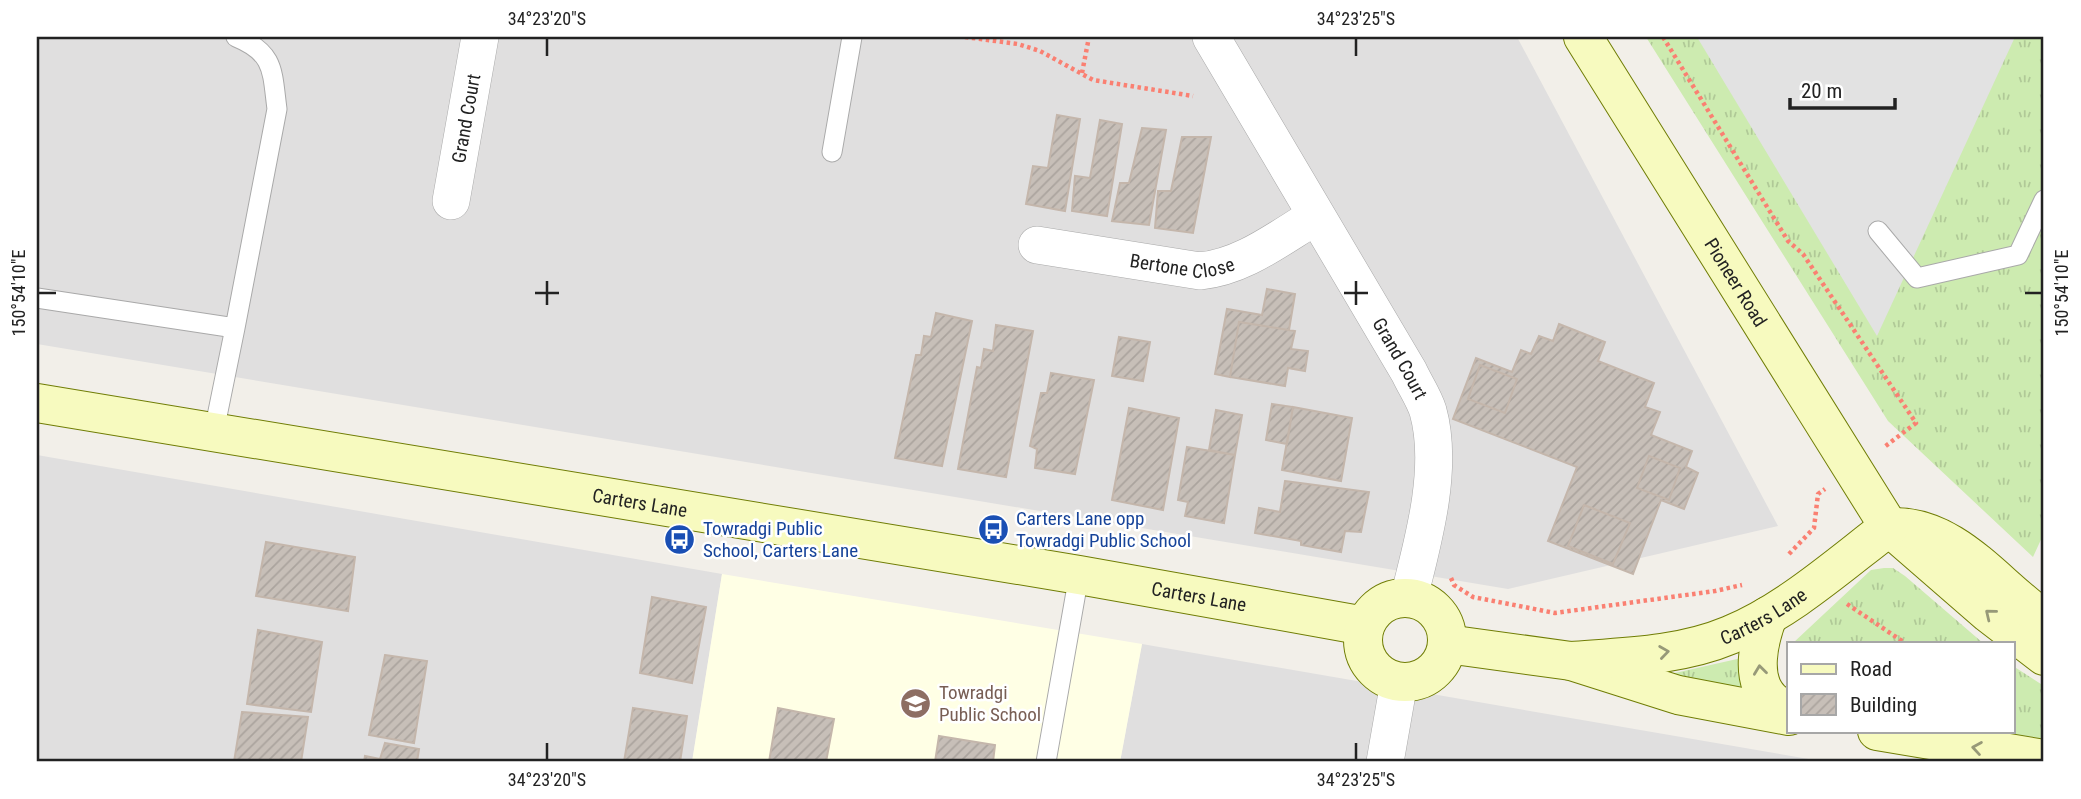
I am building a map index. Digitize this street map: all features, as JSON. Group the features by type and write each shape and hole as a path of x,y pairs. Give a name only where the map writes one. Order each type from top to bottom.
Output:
{"main road":[{"name":"Pioneer Road","path":"1583,37 1889,527 1988,613 2044,656"},
{"name":"Carters Lane","path":"37,403 1079,575 1365,626"},
{"path":"1889,527 1925,530 1947,539 2044,620"},
{"name":"Carters Lane","path":"1571,662 1680,650 1729,635 1768,616 1800,570 1889,527"},
{"path":"1409,597 1433,608 1441,618 1447,644 1436,669 1425,677 1399,682 1377,672 1369,662 1362,638 1365,626 1372,613 1382,604 1395,598 1409,597"},
{"path":"1768,616 1761,637 1759,674 1769,699 1787,713"},
{"name":"Carters Lane","path":"1447,644 1571,662 1678,695 1787,715"},
{"path":"1883,732 2044,759"}],"street":[{"name":"Grand Court","path":"451,201 480,37"},
{"name":"Grand Court","path":"1211,37 1409,372 1427,411 1433,446 1432,481 1427,519 1409,597"},
{"name":"Bertone Close","path":"1037,245 1200,271 1238,263 1316,216"},
{"path":"1385,762 1399,682"}],"lane":[{"path":"214,431 277,109 273,77 267,58 256,45 236,37"},
{"path":"832,152 852,37"},
{"path":"1878,231 1917,278 2018,255 2044,200"},
{"path":"37,298 235,328"},
{"path":"1046,762 1079,575"}],"path":[{"path":"965,37 1018,44 1040,51 1093,80 1194,96"},
{"path":"1082,73 1089,37"},
{"path":"1663,37 1788,241 1803,254 1916,423 1854,472 1818,494 1814,528 1800,570 1904,642"},
{"path":"1447,567 1454,585 1473,597 1555,613 1715,592 1747,584"}],"shaded area":[{"path":"37,37 1517,37 1778,526 1508,589 37,344"},
{"path":"1697,37 2015,37 1877,336"},
{"path":"37,455 722,574 692,762 37,762"},
{"name":"Towradgi Public School","path":"722,574 1142,644 1120,762 692,762"},
{"path":"1142,644 1826,762 1120,762"}],"green space":[{"path":"1646,37 2044,37 2044,533 2033,557 1888,421"},
{"path":"1893,568 1982,642 1794,642 1871,570"},
{"path":"1746,657 1747,688 1666,675"},
{"path":"2014,667 2044,686 2044,739 2003,732 2014,732"}],"building":[{"path":"1057,115 1080,119 1065,211 1026,204 1033,166 1048,168"},
{"path":"1100,120 1122,124 1107,216 1072,211 1075,176 1090,178"},
{"path":"1142,128 1166,130 1149,225 1112,221 1120,183 1129,183"},
{"path":"1182,137 1211,137 1193,233 1155,228 1158,191 1171,191"},
{"path":"1267,289 1295,294 1289,330 1239,322 1230,377 1215,374 1227,309 1262,315"},
{"path":"936,313 972,321 942,466 895,458 916,355 921,355 924,336 931,337"},
{"path":"1239,322 1295,331 1291,349 1308,351 1305,371 1288,368 1285,386 1230,377"},
{"path":"1559,324 1605,342 1598,361 1654,383 1645,407 1660,412 1651,435 1692,451 1686,467 1698,473 1684,509 1661,500 1633,574 1548,541 1577,467 1453,419 1476,358 1512,372 1521,350 1531,354 1539,336 1553,341"},
{"path":"996,325 1033,331 1006,477 958,469 977,367 981,368 984,349 993,351"},
{"path":"1119,337 1150,342 1143,381 1112,376"},
{"path":"1480,365 1517,379 1505,413 1468,399"},
{"path":"1051,373 1094,380 1075,474 1035,468 1037,449 1030,446 1041,393 1047,393"},
{"path":"1272,404 1293,407 1287,444 1266,440"},
{"path":"1293,407 1352,418 1341,481 1282,470"},
{"path":"1129,408 1179,418 1163,510 1112,500"},
{"path":"1216,410 1242,415 1235,455 1209,450"},
{"path":"1187,447 1235,455 1224,523 1185,516 1188,502 1178,500"},
{"path":"1649,456 1680,468 1669,500 1637,488"},
{"path":"1285,481 1369,492 1361,532 1345,531 1341,552 1301,545 1301,541 1255,533 1259,508 1280,512"},
{"path":"1584,505 1630,523 1613,564 1568,546"},
{"path":"266,542 355,557 348,611 256,596"},
{"path":"652,597 706,607 692,683 640,673"},
{"path":"258,630 322,642 311,712 247,704"},
{"path":"385,655 427,661 414,743 369,735"},
{"path":"633,708 687,716 680,762 624,762"},
{"path":"778,708 834,719 826,762 769,762"},
{"path":"242,712 308,717 301,762 234,762"},
{"path":"939,736 995,745 993,762 935,762"},
{"path":"385,743 419,749 417,762 364,762 365,756 380,759"}],"place":[{"name":"Carters Lane opp Towradgi Public School","path":"993,529"},
{"name":"Towradgi Public School, Carters Lane","path":"680,539"},
{"name":"Towradgi Public School","path":"916,703"}]}
